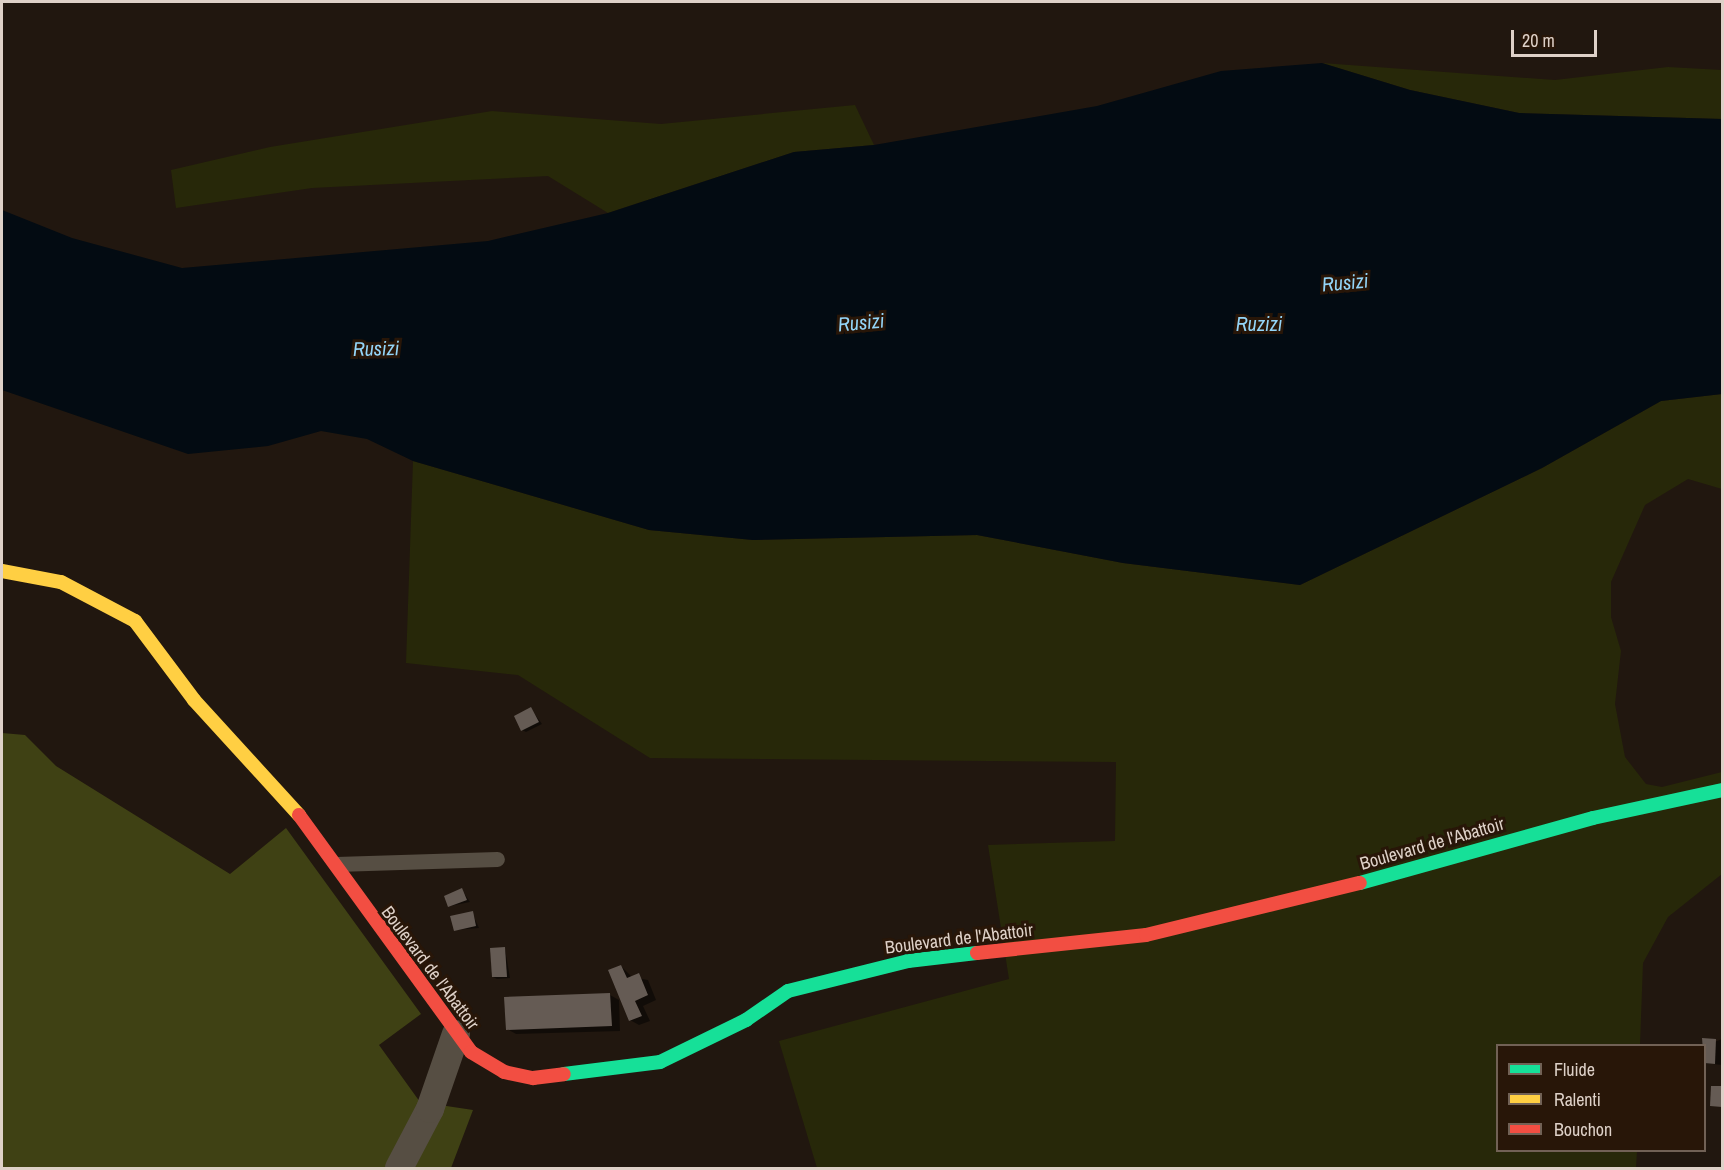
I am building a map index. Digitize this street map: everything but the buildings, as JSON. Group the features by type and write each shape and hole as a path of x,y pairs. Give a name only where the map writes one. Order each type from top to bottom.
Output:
{"street":[{"name":"Boulevard de l'Abattoir","path":"2,572 61,582 135,621 194,700 306,823 333,864 471,1052 504,1072 533,1078 660,1062 746,1020 788,991 847,975 908,961 1146,935 1239,916 1593,818 1722,790"},
{"path":"399,1168 430,1108 456,1034"}],"lane":[{"path":"333,864 497,859"}],"green space":[{"path":"1322,63 1555,80 1668,67 1722,70 1722,119 1519,113 1410,90"},
{"path":"855,105 874,145 794,152 608,213 548,176 312,188 176,208 171,170 270,147 492,111 661,124"},
{"path":"1722,394 1722,489 1688,479 1645,505 1611,582 1611,617 1621,651 1615,704 1625,757 1646,784 1662,787 1722,772 1722,874 1668,917 1643,963 1640,1044 1496,1044 1496,1152 1637,1152 1636,1168 817,1168 779,1041 1009,979 988,845 1115,841 1116,762 650,758 518,675 406,663 413,461 649,530 753,540 977,535 1123,563 1300,585 1542,468 1661,401"}],"shaded area":[{"path":"2,733 25,735 56,766 230,874 286,828 421,1014 379,1045 420,1102 473,1110 451,1168 2,1168"}],"water":[{"name":"Ruzizi","path":"1322,63 1410,90 1519,113 1722,119 1722,394 1661,401 1542,468 1300,585 1123,563 977,535 753,540 649,530 413,461 367,439 321,431 268,446 188,454 2,390 2,210 72,238 182,268 488,241 608,213 794,152 874,145 1097,106 1221,71"}],"traffic: fast":[{"path":"1360,883 1593,818 1722,790"},
{"path":"564,1074 660,1062 746,1020 788,991 908,961 977,953"}],"traffic: slow":[{"path":"2,571 61,582 135,621 194,700 299,815"}],"traffic: jam":[{"path":"299,815 471,1052 504,1072 533,1078 564,1074"},
{"path":"977,953 1146,935 1360,883"}],"water label":[{"name":"Rusizi","path":"1345,282"},
{"name":"Rusizi","path":"861,322"},
{"name":"Rusizi","path":"376,348"}]}
